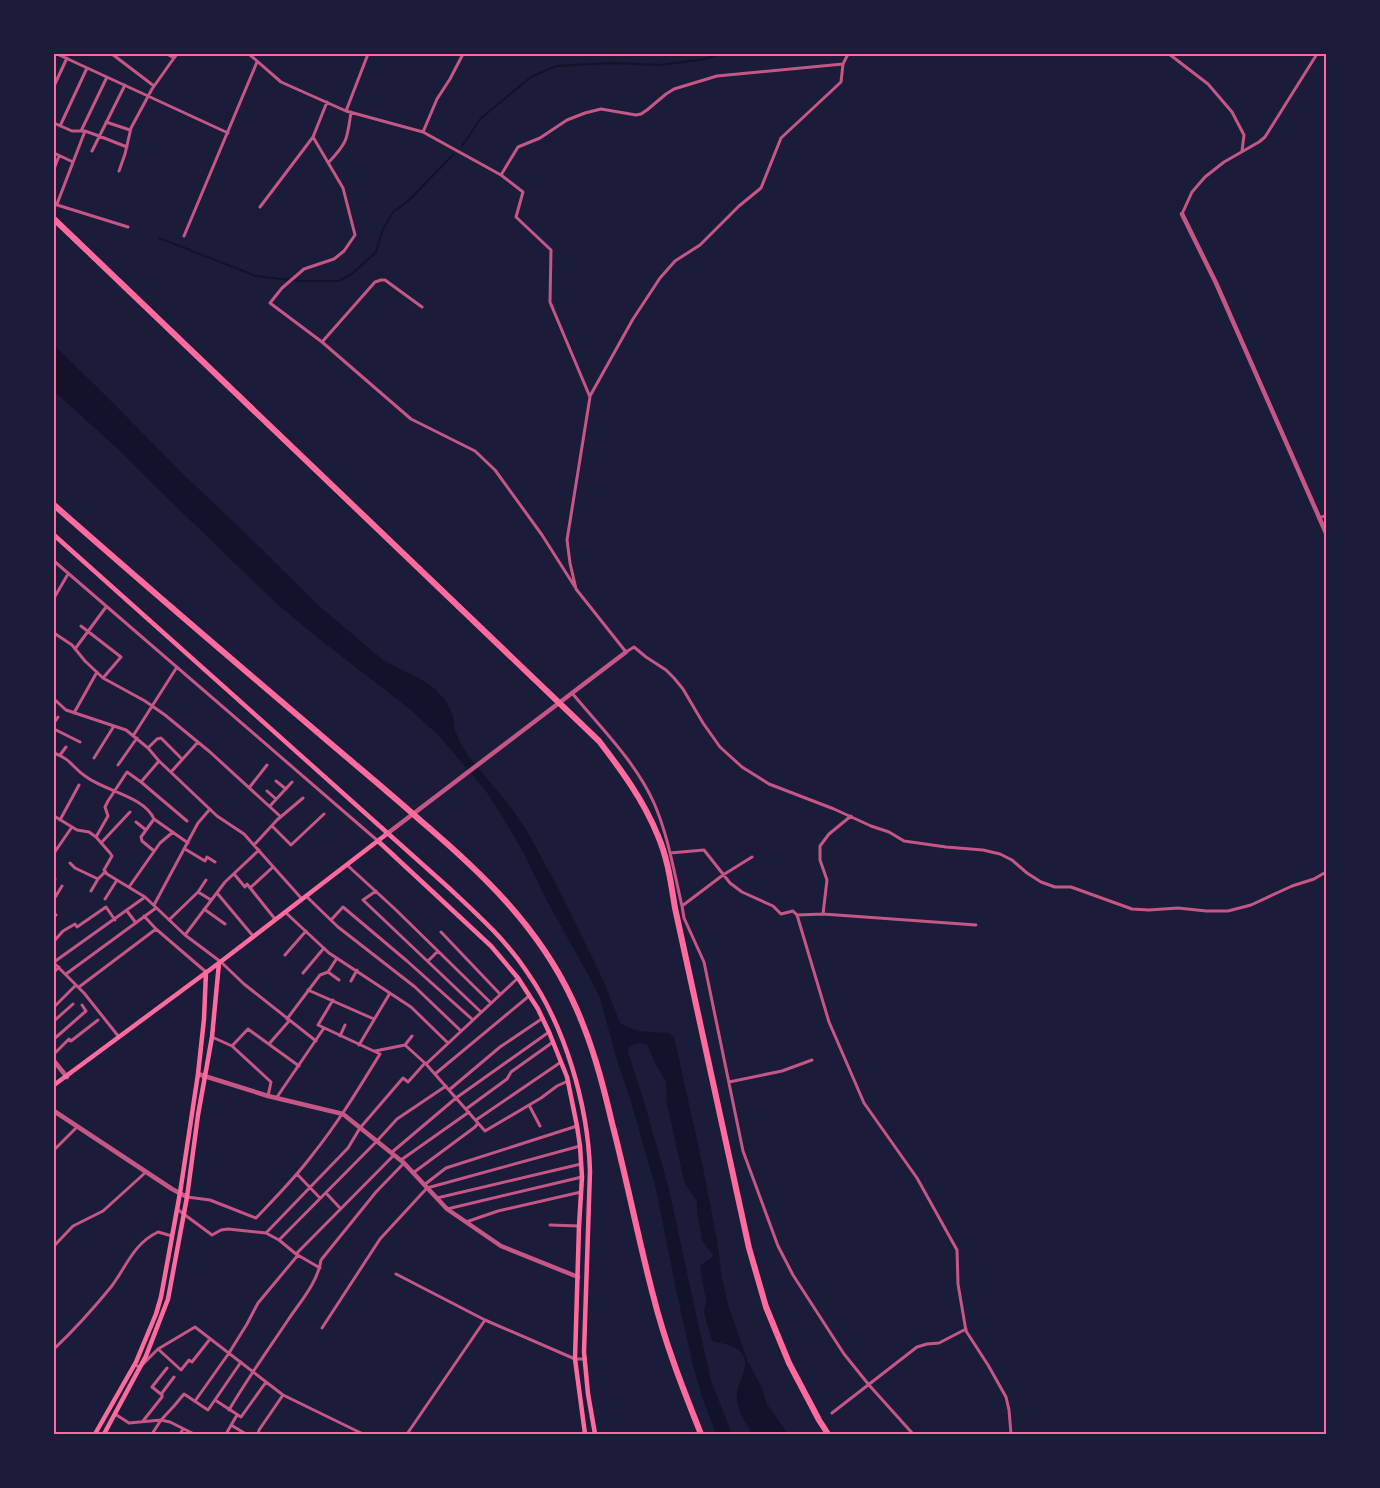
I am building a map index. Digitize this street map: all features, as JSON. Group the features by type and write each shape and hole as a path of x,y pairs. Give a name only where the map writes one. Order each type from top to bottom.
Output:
{"highway":[{"path":"54,219 599,741 627,777 646,809 659,838 668,866 675,908 749,1248 766,1307 789,1362 828,1434"},
{"path":"54,505 458,852 506,901 535,936 570,995 589,1038 625,1170 654,1297 674,1365 701,1434"}],"main road":[{"path":"54,535 388,833 478,916 513,953 539,990 567,1052 576,1083 589,1151 585,1359 588,1394 595,1434"},
{"path":"54,1085 220,962 388,833"},
{"path":"378,841 492,946 518,978 549,1032 568,1081 582,1164 575,1359 585,1434"},
{"path":"106,1434 140,1367 166,1308 184,1215 212,1037 220,962"},
{"path":"95,1434 135,1364 156,1314 163,1287 180,1193 198,1074 206,972"},
{"path":"185,1160 192,1160"}],"street":[{"path":"57,54 228,133"},
{"path":"112,54 154,86"},
{"path":"167,54 174,58"},
{"path":"119,171 127,147 130,130 154,86 177,54"},
{"path":"249,54 281,82 346,111 423,132 501,175 523,192 516,217 551,250 550,302 590,397"},
{"path":"346,111 368,54"},
{"path":"423,132 437,99 463,54"},
{"path":"576,589 567,540 590,397 633,319 660,278 675,262 700,245 739,206 761,188 781,138 841,82 843,64 848,54"},
{"path":"1169,54 1208,84 1232,112 1244,135 1242,152"},
{"path":"1317,54 1265,137 1224,162 1205,177 1192,192 1182,214 1216,283 1326,533"},
{"path":"54,86 67,58"},
{"path":"184,236 257,62"},
{"path":"501,175 518,147 540,138 567,120 584,113 601,109 641,114 674,89 718,76 843,64"},
{"path":"60,126 87,68"},
{"path":"107,77 83,131 73,162 55,204 128,227"},
{"path":"92,151 125,85"},
{"path":"260,207 313,137 327,102"},
{"path":"328,162 344,146 348,137 351,112"},
{"path":"106,122 130,130"},
{"path":"54,123 72,131 83,131 127,147"},
{"path":"313,137 343,188 355,235 344,251 334,258 304,269 282,288 270,303 322,342 411,419 475,451 495,470 542,535 576,589 626,652"},
{"path":"54,153 73,162"},
{"path":"54,169 59,156"},
{"path":"322,342 375,282 385,280 422,307"},
{"path":"1320,518 1326,515"},
{"path":"54,561 378,841"},
{"path":"54,598 68,574"},
{"path":"75,649 106,607"},
{"path":"82,626 121,657 103,678"},
{"path":"54,633 75,649 103,678 165,714 270,806 280,817"},
{"path":"388,833 634,647 666,670 683,689 720,747 742,766 769,784 801,795 889,832 904,841 983,850 1000,854 1012,860 1041,882 1055,887 1071,887 1132,909 1178,908 1228,911 1251,905 1292,886 1314,879 1326,872"},
{"path":"118,765 177,667"},
{"path":"74,713 97,672"},
{"path":"572,693 619,748 654,803 670,854 684,918 704,962 743,1151 778,1246 793,1275 834,1340 869,1385 913,1434"},
{"path":"54,699 66,710 126,730 135,737 210,809 244,834 273,867 304,897 414,987 462,1031"},
{"path":"54,723 58,717"},
{"path":"94,758 114,726"},
{"path":"54,729 80,742"},
{"path":"148,748 157,739 161,738 182,759"},
{"path":"171,772 198,742"},
{"path":"60,755 66,747"},
{"path":"54,753 65,757 86,777 139,802 152,814 154,819 188,843"},
{"path":"141,782 159,761"},
{"path":"249,788 267,765"},
{"path":"96,837 108,816 106,807 127,772 187,821"},
{"path":"276,781 286,789"},
{"path":"270,806 292,782"},
{"path":"60,820 79,785"},
{"path":"267,791 276,799"},
{"path":"254,845 280,817 303,798"},
{"path":"66,974 136,923 155,906 198,823 210,809"},
{"path":"102,843 130,812"},
{"path":"272,826 291,845 324,814"},
{"path":"54,816 72,828 89,832 96,837 112,856 104,870 106,872 145,897 185,935 316,1041"},
{"path":"823,914 827,880 820,860 820,846 829,834 851,816"},
{"path":"154,819 140,837 142,842 154,851"},
{"path":"136,822 146,830"},
{"path":"54,853 72,828"},
{"path":"129,887 160,843 173,832"},
{"path":"185,849 205,860 207,857 215,862"},
{"path":"185,935 217,893 258,850"},
{"path":"670,854 704,850 730,883 742,892 773,906 781,914 792,911 797,915 829,1022 864,1103 917,1178 957,1250 958,1284 966,1329 1006,1396 1011,1434"},
{"path":"682,906 723,875 752,857"},
{"path":"70,863 75,868 98,879"},
{"path":"347,865 491,1003"},
{"path":"250,888 273,867"},
{"path":"91,891 98,879 106,872"},
{"path":"234,874 245,886 248,884 275,920"},
{"path":"105,899 117,880"},
{"path":"169,920 198,892 206,880"},
{"path":"54,899 62,886"},
{"path":"376,891 363,900 481,1012"},
{"path":"198,892 211,900"},
{"path":"217,893 253,936"},
{"path":"119,1038 77,986 54,962 145,897"},
{"path":"55,940 63,931 75,924 77,927 106,907 115,920"},
{"path":"332,920 343,907 407,961 472,1020"},
{"path":"204,909 225,924"},
{"path":"127,911 136,923"},
{"path":"285,912 337,958 411,1007 448,1043"},
{"path":"797,915 823,914 976,925"},
{"path":"144,916 156,929 206,972"},
{"path":"54,1007 77,986 156,929"},
{"path":"285,955 306,931"},
{"path":"441,932 500,994"},
{"path":"303,973 324,948"},
{"path":"428,962 438,951"},
{"path":"269,1044 308,990 320,975 328,972 337,958"},
{"path":"54,972 59,967"},
{"path":"351,981 357,970"},
{"path":"328,972 340,980"},
{"path":"266,1232 348,1148 360,1128 404,1078 408,1082 518,978"},
{"path":"308,990 374,1019"},
{"path":"359,1045 390,993"},
{"path":"435,1074 530,996"},
{"path":"54,1111 187,1197 210,1200 256,1218 297,1174 343,1114 380,1054 318,1025 333,1000"},
{"path":"54,1022 73,1004"},
{"path":"54,1039 86,1011 82,1005"},
{"path":"449,1090 500,1047 542,1018"},
{"path":"54,1054 69,1038 72,1041 98,1020"},
{"path":"340,1036 345,1025"},
{"path":"277,1098 324,1028"},
{"path":"232,1046 248,1029 299,1066"},
{"path":"195,1401 248,1324 258,1304 297,1254 340,1208 393,1154 456,1098 549,1032"},
{"path":"374,1051 404,1045 412,1036"},
{"path":"212,1037 232,1046 271,1082 268,1096"},
{"path":"229,1410 306,1293 319,1271 321,1260 402,1162 507,1079 512,1070 553,1042"},
{"path":"404,1045 435,1074 485,1131 568,1081"},
{"path":"729,1082 782,1071 812,1060"},
{"path":"54,1061 67,1077"},
{"path":"413,1173 475,1127 477,1121 561,1062"},
{"path":"198,1074 268,1096 343,1114 402,1162 447,1209 501,1246 578,1277"},
{"path":"279,1240 377,1142 397,1119 446,1086"},
{"path":"529,1105 540,1126"},
{"path":"322,1328 380,1239 426,1187 446,1168 577,1126"},
{"path":"54,1150 77,1127"},
{"path":"426,1187 580,1146"},
{"path":"436,1198 582,1164"},
{"path":"54,1246 73,1226 104,1211 146,1171"},
{"path":"297,1174 320,1198"},
{"path":"447,1209 582,1177"},
{"path":"466,1222 498,1211 582,1192"},
{"path":"326,1193 340,1208"},
{"path":"177,1209 212,1235 220,1230 228,1229 266,1232 320,1268"},
{"path":"550,1225 579,1226"},
{"path":"54,1349 96,1305 117,1279 136,1248 149,1236 158,1232 172,1236"},
{"path":"396,1274 485,1320 575,1359 585,1359"},
{"path":"407,1434 485,1320"},
{"path":"135,1364 140,1367 158,1349 195,1327 283,1395 363,1434"},
{"path":"832,1413 917,1347 939,1343 966,1329"},
{"path":"158,1349 181,1370 189,1360 192,1362 210,1339"},
{"path":"152,1434 160,1420 184,1394 208,1410 241,1362"},
{"path":"162,1395 152,1387 167,1368"},
{"path":"142,1422 174,1377"},
{"path":"215,1400 241,1417 266,1382"},
{"path":"258,1434 283,1395"},
{"path":"115,1414 130,1423 160,1420 170,1422 194,1434"},
{"path":"226,1434 237,1415"},
{"path":"231,1425 246,1434"},
{"path":"180,1434 183,1429"}],"shaded area":[{"path":"54,345 319,606 383,660 426,682 446,701 453,716 455,731 468,756 510,806 527,831 559,890 604,982 620,1023 637,1030 668,1033 674,1037 701,1158 717,1240 722,1279 729,1308 748,1362 763,1390 766,1403 788,1434 752,1434 737,1403 737,1391 745,1364 742,1353 733,1347 713,1341 711,1338 704,1312 706,1300 700,1268 713,1255 702,1240 697,1201 685,1184 667,1104 666,1082 648,1046 638,1043 629,1047 628,1052 669,1189 711,1381 732,1434 716,1434 701,1394 693,1365 656,1189 600,998 547,901 523,852 486,791 440,737 411,710 276,603 119,450 54,391"}],"waterway":[{"path":"462,146 481,118 531,77 556,66 611,63 660,65 705,59 719,54"},
{"path":"159,238 256,276 300,281 339,281 352,274 376,252 383,229 393,212 408,201 454,154"}]}
